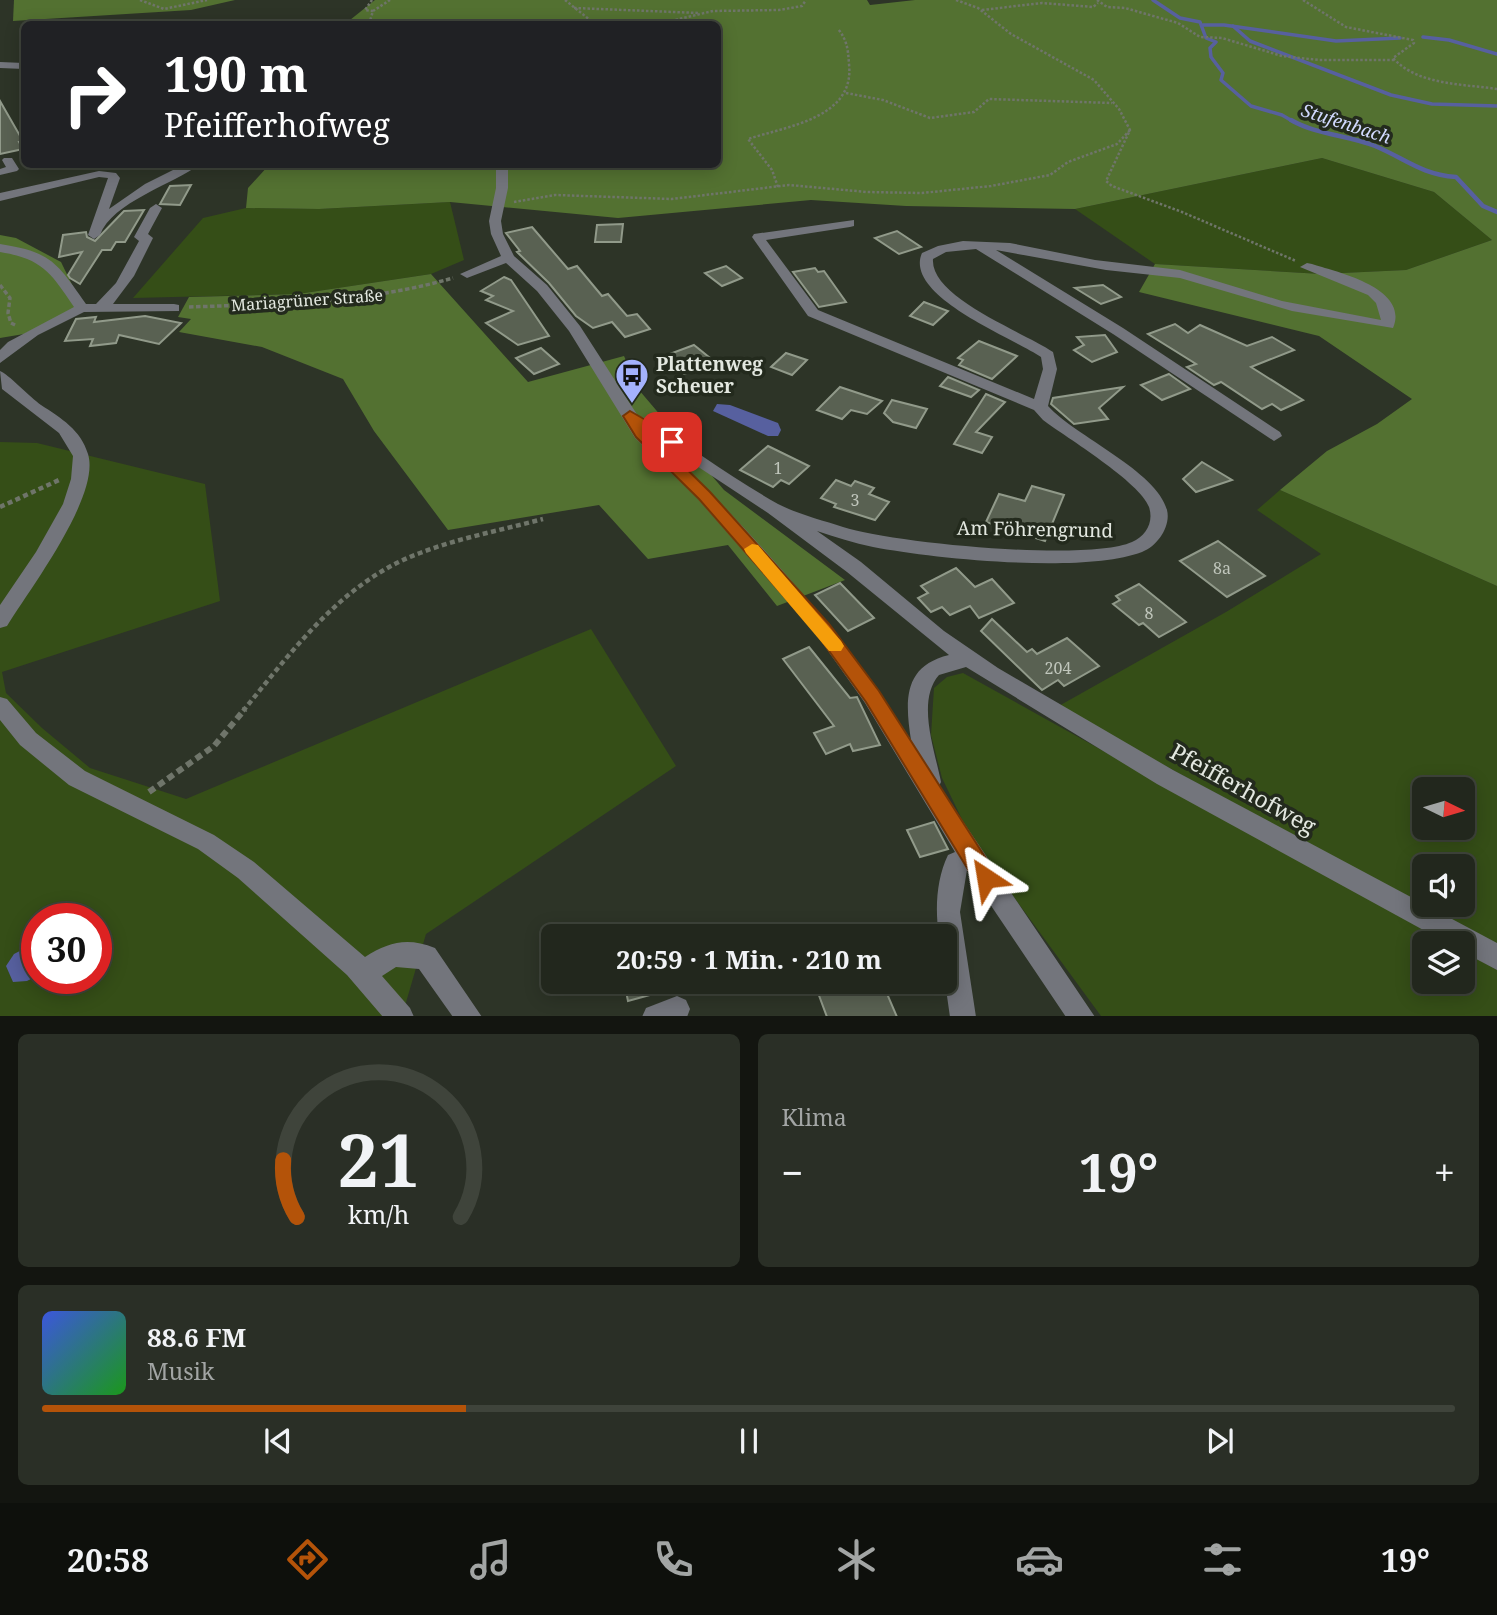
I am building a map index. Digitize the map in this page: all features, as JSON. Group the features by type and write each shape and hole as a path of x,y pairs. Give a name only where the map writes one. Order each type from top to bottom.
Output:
{"street":[{"path":"0,65 21,66"},
{"path":"0,172 13,169 8,160"},
{"path":"99,222 149,186 186,168"},
{"path":"502,168 495,221 497,234 508,258 541,288 575,328 641,434 704,495 823,629 873,697 971,856 1081,1016"},
{"path":"0,197 99,174 112,175 114,178 94,235"},
{"path":"100,308 124,282 147,238 140,237 156,208"},
{"name":"Am Föhrengrund","path":"774,509 862,538 912,547 1019,554 1111,554 1137,548 1152,537 1159,525 1156,503 1131,477 1049,417 1040,407 813,313 758,237 850,223"},
{"path":"1040,407 1050,369 1048,355 1032,343 944,294 925,268 927,256 933,251 981,246 1025,248 1093,264 1176,273 1276,303 1388,325 1390,315 1386,303 1363,286 1307,267"},
{"path":"981,246 1118,331 1274,436"},
{"path":"0,248 35,254 50,262 82,307"},
{"path":"467,274 508,258"},
{"path":"0,359 13,345 35,331 82,307 174,308"},
{"path":"0,376 8,388 71,435 82,449 83,471 61,525 42,560 13,597 0,621"},
{"name":"Pfeifferhofweg","path":"630,416 774,509 854,567 937,636 1096,738 1497,957"},
{"path":"931,790 919,726 918,694 923,680 933,668 970,658"},
{"path":"0,705 28,739 77,778 206,842 246,870 362,973 400,1016"},
{"path":"963,1016 948,912 956,863 971,856"},
{"path":"362,973 393,954 426,957 468,1016"}],"path":[{"path":"140,0 152,9 207,0"},
{"path":"372,0 365,10 373,11"},
{"path":"370,21 373,11 390,0"},
{"path":"565,0 591,21"},
{"path":"573,8 704,13 779,10 802,6 804,0"},
{"path":"956,0 982,10 1011,34 1091,76 1125,118 1130,130 1106,181 1115,189 1143,196 1208,222 1307,267"},
{"path":"1303,0 1321,14 1347,27 1394,34 1413,40 1414,43 1396,53 1393,58 1401,67 1420,76 1497,89"},
{"path":"982,10 1042,3 1093,7 1097,1 1178,23 1200,37 1222,38 1282,56 1319,60 1395,60"},
{"path":"671,21 704,13"},
{"path":"778,187 772,170 748,139 827,113 846,93 851,78 848,40 838,29"},
{"path":"846,93 883,100 930,118 974,112 989,99 1113,103"},
{"path":"502,182 507,183 514,203 555,195 672,199 778,187 922,193 991,186 1050,175 1068,163 1117,144 1130,130"},
{"name":"Mariagrüner Straße","path":"174,308 360,299 421,289 467,274"},
{"path":"0,285 10,298 8,313 11,324 35,331"},
{"path":"0,507 47,484 83,471"},
{"path":"131,805 214,746 298,644 335,605 369,581 419,554 543,519"}],"green space":[{"path":"14,0 235,0 191,10 13,21"},
{"path":"375,0 867,0 870,5 915,0 1497,0 1497,586 1280,490 1327,451 1377,424 1412,399 1319,336 1139,292 1155,264 1321,274 1406,270 1492,240 1434,192 1322,158 1075,209 906,206 811,200 618,218 450,202 319,209 246,208 248,188 266,168 721,168 721,21 349,21"},
{"path":"1322,158 1434,192 1492,240 1406,270 1321,274 1155,264 1075,209"},
{"path":"450,202 464,260 431,274 298,294 133,298 203,218 246,208 319,209"},
{"path":"0,235 16,238 61,262 79,299 76,308 24,334 0,338"},
{"path":"431,274 528,382 624,356 639,390 724,490 845,580 777,606 728,545 648,559 599,505 448,530 374,431 343,379 262,347 179,332 191,319 178,317 189,297 298,294"},
{"path":"0,442 37,443 205,484 220,601 2,672 6,693 42,728 90,768 186,799 591,629 676,766 426,934 402,1016 0,1016"},
{"path":"1280,490 1497,586 1497,946 1475,934 1475,931 1469,931 1444,917 1475,917 1475,854 1412,854 1412,900 1057,707 1226,612 1321,554 1257,510"},
{"path":"963,673 1427,931 1412,931 1412,994 1475,994 1475,958 1497,970 1497,1016 1101,1016 972,840 942,778 931,735 934,688 947,677"}],"water":[{"path":"717,404 730,405 778,423 781,430 778,436 768,436 713,411"},
{"path":"21,950 21,981 13,982 6,966 14,954"}],"building":[{"path":"0,101 21,138 21,149 0,154"},
{"path":"191,185 180,205 160,204 170,186"},
{"path":"144,210 125,242 116,242 111,250 102,250 80,284 70,278 68,275 82,252 59,257 63,235 86,232 87,237 95,241 124,211"},
{"path":"623,224 621,242 595,242 597,225"},
{"path":"532,227 568,269 577,266 602,296 608,294 627,316 637,314 650,329 625,337 612,322 593,328 576,316 549,283 517,252 520,251 506,233"},
{"path":"897,231 921,247 899,254 875,238"},
{"path":"726,266 742,278 722,286 705,273"},
{"path":"815,268 818,272 824,271 846,302 819,307 793,272"},
{"path":"504,277 511,280 549,336 518,345 486,323 513,311 486,300 493,296 481,291"},
{"path":"1103,285 1121,297 1101,304 1075,288"},
{"path":"924,302 948,311 933,325 910,316"},
{"path":"145,316 181,323 159,344 119,335 116,343 90,346 93,339 65,341 76,319 96,317 94,322"},
{"path":"1175,324 1188,333 1200,325 1247,346 1272,337 1294,350 1251,367 1303,400 1281,410 1272,404 1262,409 1221,382 1214,385 1187,367 1196,364 1148,334"},
{"path":"1105,335 1117,352 1092,362 1074,350 1084,345 1077,337"},
{"path":"979,341 1017,356 992,379 959,365 963,360 958,358"},
{"path":"694,345 715,362 684,374 664,356"},
{"path":"541,348 559,364 534,374 516,358"},
{"path":"786,353 807,360 792,375 771,367"},
{"path":"1169,374 1190,389 1162,400 1141,385"},
{"path":"948,377 979,390 971,397 940,386"},
{"path":"840,387 882,401 867,414 851,410 842,419 817,410"},
{"path":"1123,387 1099,408 1108,419 1074,424 1051,404 1053,398"},
{"path":"986,394 1005,402 976,432 992,437 982,453 954,444"},
{"path":"892,400 927,409 916,428 893,422 884,413"},
{"path":"768,446 809,466 789,484 781,480 773,487 740,470"},
{"path":"1202,462 1232,480 1196,492 1183,479"},
{"path":"836,480 851,486 855,481 874,488 869,494 889,502 875,520 834,507 836,504 821,498"},
{"path":"1032,486 1064,495 1045,541 986,522 999,494 1025,501"},
{"path":"1218,541 1265,576 1227,597 1180,561"},
{"path":"956,568 975,587 992,579 1014,603 979,618 970,606 950,615 942,607 931,612 918,598 928,593 921,586"},
{"path":"840,583 874,618 848,631 815,595"},
{"path":"1139,584 1186,622 1159,637 1113,604 1120,600 1116,596"},
{"path":"992,619 1027,652 1032,649 1037,654 1067,638 1099,666 1064,686 1058,680 1042,690 981,631"},
{"path":"809,647 850,698 857,697 880,745 853,751 850,744 826,754 814,733 834,726 783,659"},
{"path":"934,822 948,849 920,857 907,830"},
{"path":"627,994 654,994 628,1001"},
{"path":"818,994 887,994 897,1016 827,1016"}],"waterway":[{"name":"Stufenbach","path":"1153,0 1180,18 1200,22 1206,38 1216,42 1210,48 1211,57 1223,73 1221,80 1251,106 1282,115 1294,122"},
{"path":"1203,25 1233,26"},
{"path":"1233,26 1336,41 1400,38"},
{"path":"1233,26 1250,41 1391,95 1432,104 1497,106"},
{"path":"1423,37 1449,40 1497,54"},
{"name":"Stufenbach","path":"1291,120 1311,129 1375,146 1433,173 1456,177 1483,206 1497,212"}],"slow traffic":[{"path":"752,549 835,646"}],"place":[{"name":"Plattenweg Scheuer","path":"632,405"}],"route":[{"path":"672,442 630,416 641,434 704,495 823,629 873,697 986,878"}]}
